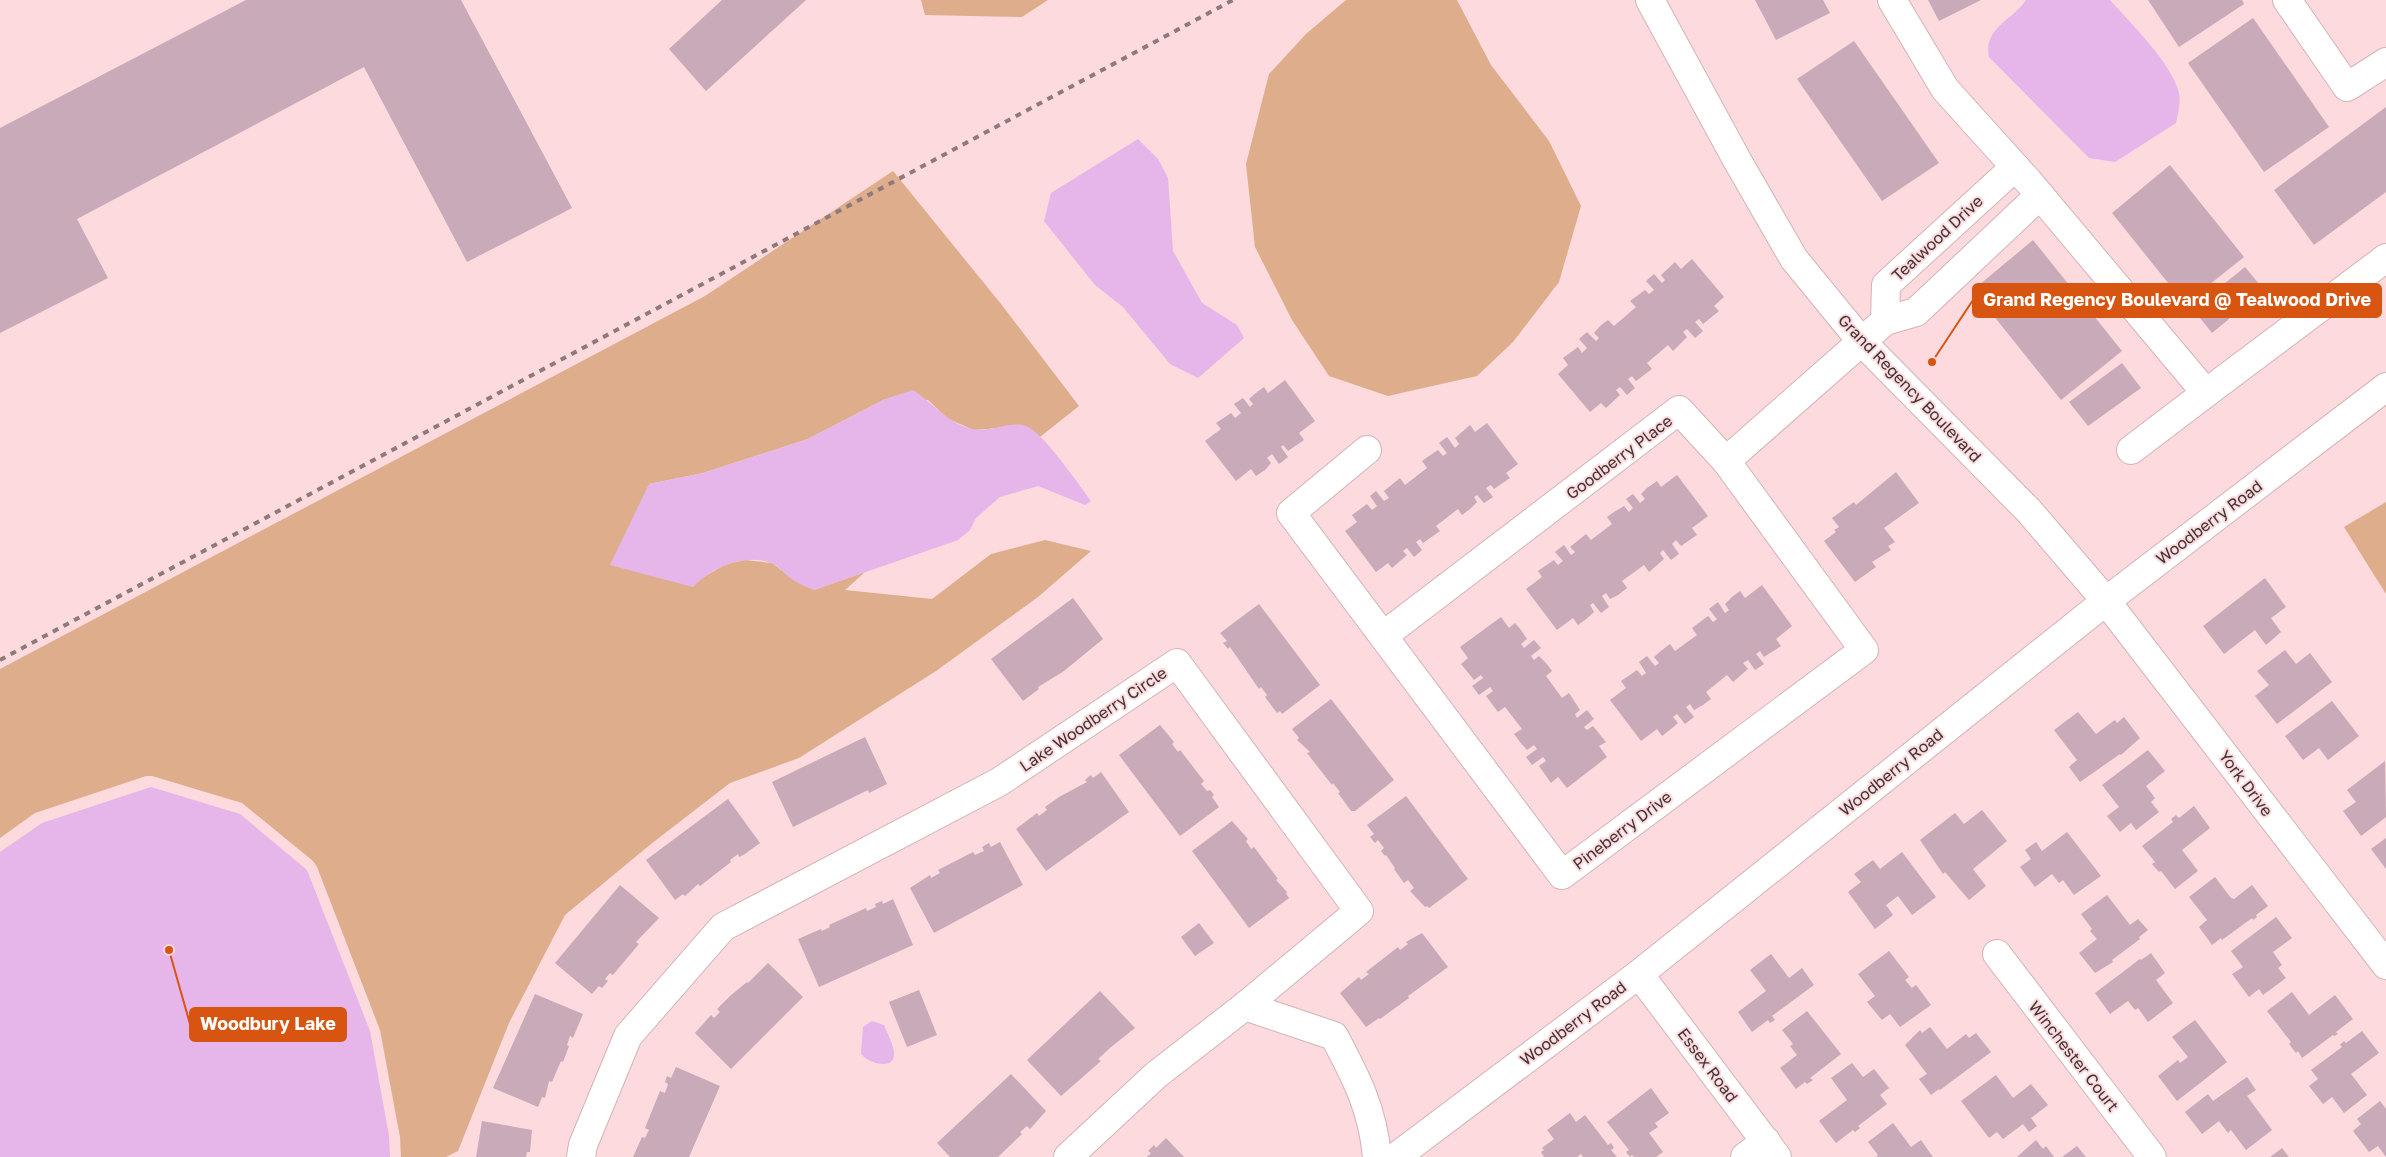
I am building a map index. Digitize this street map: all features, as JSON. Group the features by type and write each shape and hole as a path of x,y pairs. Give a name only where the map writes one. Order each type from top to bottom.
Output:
{"street":[{"name":"Grand Regency Boulevard","path":"1650,0 1737,160 1794,259 1862,342 2029,511 2106,601"},
{"path":"1892,0 1945,89 2040,195 2206,392"},
{"path":"2287,0 2346,87 2386,62"},
{"name":"Tealwood Drive","path":"1885,321 1886,285 2015,167"},
{"path":"1726,461 1885,321 1916,312 2040,195"},
{"path":"2131,450 2386,258"},
{"name":"Woodberry Road","path":"1396,1157 1639,974 2106,601 2386,387"},
{"name":"Goodberry Place","path":"1383,636 1679,410 1726,461"},
{"name":"Pineberry Drive","path":"1367,450 1291,513 1562,875 1864,650 1726,461"},
{"name":"York Drive","path":"2106,601 2386,965"},
{"name":"Lake Woodberry Circle","path":"581,1157 583,1145 628,1036 723,927 999,782 1177,664 1359,911 1245,1006 1156,1075 1068,1157"},
{"name":"Winchester Court","path":"1996,954 2152,1157"},
{"name":"Essex Road","path":"1639,974 1763,1152"},
{"path":"1245,1006 1334,1036 1357,1077 1375,1128 1378,1157"}],"shaded area":[{"path":"921,0 1048,0 1022,17 925,15"},
{"path":"1346,0 1457,0 1491,65 1549,141 1581,206 1559,282 1513,342 1477,376 1388,396 1329,376 1292,320 1255,247 1246,164 1269,74 1306,34"},
{"path":"2026,0 2110,0 2159,56 2175,81 2180,100 2176,123 2115,162 2089,158 1989,57 1988,47 1995,31"},
{"path":"1138,139 1158,159 1168,178 1173,251 1202,303 1237,325 1244,338 1198,378 1170,364 1123,307 1095,285 1044,221 1051,193"},
{"path":"893,171 1001,304 1079,406 1040,437 1025,426 974,430 948,419 928,400 885,399 808,439 703,473 649,484 702,578 726,564 745,560 772,563 794,580 814,590 865,572 845,590 932,599 991,554 1045,540 1091,551 1038,597 936,671 799,758 730,783 651,844 565,915 509,1023 458,1151 446,1157 401,1157 400,1137 380,1030 317,867 313,861 242,803 152,776 146,776 35,813 0,838 0,669 705,296"},
{"path":"913,390 948,418 973,429 979,430 1013,424 1026,426 1042,438 1051,448 1091,501 1085,505 1038,486 1000,497 976,518 970,530 958,540 814,590 793,580 774,564 761,560 739,561 718,568 693,587 610,565 649,484 703,473 808,439 885,399"},
{"path":"2386,502 2386,594 2344,527"},
{"path":"151,787 240,814 307,870 370,1031 389,1136 390,1157 0,1157 0,852 42,823"},
{"path":"872,1021 884,1025 894,1052 891,1062 886,1064 875,1063 861,1054 863,1027"}],"building":[{"path":"246,0 461,0 572,208 467,262 364,67 77,219 108,278 0,333 0,128"},
{"path":"722,0 806,0 706,91 669,49"},
{"path":"1755,0 1823,0 1830,13 1776,40"},
{"path":"1928,0 1981,0 1939,21"},
{"path":"2148,0 2242,0 2244,4 2179,47"},
{"path":"2253,18 2329,127 2264,172 2188,63"},
{"path":"1854,41 1939,163 1882,201 1797,79"},
{"path":"2386,107 2386,192 2314,245 2274,190"},
{"path":"2170,165 2244,257 2185,304 2112,213"},
{"path":"2033,240 2122,351 2061,400 1973,290"},
{"path":"1692,259 1724,297 1714,306 1719,311 1703,324 1699,319 1695,322 1703,331 1695,338 1687,329 1683,332 1687,337 1673,351 1668,345 1647,363 1652,369 1636,381 1632,376 1628,379 1635,388 1627,395 1620,387 1616,390 1620,395 1606,408 1601,403 1590,412 1558,374 1568,365 1563,358 1578,347 1582,353 1587,348 1579,339 1587,332 1596,341 1599,338 1594,333 1601,325 1608,320 1614,326 1636,307 1630,301 1645,290 1649,294 1654,290 1646,281 1654,274 1662,283 1665,280 1661,275 1675,262 1681,269"},
{"path":"2245,267 2264,290 2212,333 2193,309"},
{"path":"2122,363 2141,388 2088,426 2069,402"},
{"path":"1285,380 1315,421 1299,433 1304,440 1288,451 1283,445 1281,447 1288,457 1279,464 1272,454 1267,458 1271,463 1265,470 1256,476 1251,469 1236,481 1205,441 1221,429 1216,423 1231,413 1235,418 1241,413 1234,404 1243,398 1250,407 1253,404 1249,399 1257,392 1264,387 1268,393"},
{"path":"1487,423 1518,464 1506,473 1510,478 1494,489 1491,485 1486,488 1493,497 1484,503 1477,495 1474,497 1477,502 1470,509 1462,515 1458,509 1436,526 1440,531 1423,543 1420,539 1416,542 1422,550 1414,557 1407,548 1403,551 1407,555 1392,568 1388,563 1376,572 1345,531 1357,522 1352,515 1367,504 1372,510 1377,506 1370,496 1376,491 1384,501 1389,498 1384,491 1400,478 1405,485 1427,468 1422,461 1438,450 1443,456 1447,453 1439,443 1447,437 1455,448 1459,444 1455,438 1470,425 1475,432"},
{"path":"1896,472 1919,503 1884,528 1895,542 1888,546 1891,550 1872,562 1876,567 1855,582 1824,541 1836,532 1834,530 1839,527 1832,518 1854,502 1856,505"},
{"path":"1677,475 1708,516 1692,528 1697,535 1681,546 1676,540 1672,544 1679,554 1671,560 1663,550 1660,553 1664,559 1649,572 1644,565 1622,581 1627,588 1618,595 1610,599 1606,593 1602,596 1609,607 1601,613 1593,603 1590,605 1594,612 1585,620 1578,625 1573,618 1557,630 1526,589 1542,577 1538,571 1554,560 1558,565 1563,561 1555,552 1564,545 1571,555 1575,552 1570,547 1586,534 1591,540 1612,524 1607,517 1614,512 1624,506 1629,512 1633,508 1626,499 1633,494 1640,503 1645,499 1641,494 1647,488 1657,481 1661,487"},
{"path":"2265,578 2286,607 2271,618 2281,632 2266,645 2255,630 2224,654 2203,626"},
{"path":"1762,585 1792,626 1776,639 1781,646 1764,657 1760,651 1756,654 1764,664 1755,670 1748,660 1743,663 1748,669 1733,682 1727,675 1706,692 1711,699 1703,705 1694,710 1690,704 1686,707 1694,717 1685,724 1677,714 1673,717 1678,723 1662,736 1657,729 1641,741 1610,700 1626,688 1621,681 1637,670 1642,676 1646,673 1639,662 1647,656 1655,666 1659,663 1654,657 1670,644 1675,651 1697,635 1692,628 1708,616 1713,622 1717,619 1709,609 1718,602 1725,613 1729,610 1725,604 1732,597 1740,591 1745,598"},
{"path":"1073,598 1103,639 1064,671 1038,687 1039,689 1023,701 991,659"},
{"path":"1259,604 1320,685 1282,714 1280,711 1277,713 1265,697 1267,695 1261,687 1259,689 1230,647 1228,649 1223,643 1227,641 1220,633"},
{"path":"1501,617 1509,628 1515,623 1521,630 1527,639 1521,644 1524,648 1534,640 1541,648 1531,656 1534,660 1539,656 1552,671 1546,676 1562,698 1569,693 1580,710 1575,714 1577,718 1587,710 1594,719 1584,727 1587,730 1593,726 1606,742 1599,746 1607,757 1567,788 1558,777 1551,783 1539,766 1546,761 1543,757 1532,765 1526,757 1537,749 1534,745 1527,750 1514,734 1522,729 1505,707 1498,712 1486,696 1493,691 1490,687 1479,695 1472,686 1483,678 1481,675 1474,680 1461,664 1468,658 1460,647"},
{"path":"2285,650 2296,664 2310,653 2332,682 2277,724 2255,696 2269,685 2257,671"},
{"path":"1331,699 1394,780 1355,811 1351,811 1338,793 1340,792 1333,783 1332,785 1307,753 1310,752 1297,740 1299,738 1292,729"},
{"path":"2332,701 2359,736 2328,760 2319,748 2303,760 2285,736"},
{"path":"2078,712 2096,734 2115,720 2117,723 2124,717 2140,738 2121,755 2080,782 2069,767 2077,760 2054,730"},
{"path":"1160,725 1174,742 1172,744 1178,752 1180,750 1204,781 1201,784 1214,795 1212,797 1219,807 1180,836 1119,755"},
{"path":"865,737 887,784 869,793 868,790 793,827 772,782"},
{"path":"2148,750 2165,771 2146,786 2155,798 2151,802 2159,812 2136,830 2131,823 2120,832 2107,816 2119,807 2102,785"},
{"path":"2385,761 2386,817 2361,836 2343,811 2356,802 2347,790"},
{"path":"1101,772 1129,812 1046,871 1016,829 1037,813 1039,816 1047,810 1045,807 1059,797 1087,782 1085,780 1091,775 1093,778"},
{"path":"1406,796 1468,879 1429,908 1425,907 1410,891 1414,888 1408,880 1404,883 1386,855 1381,851 1384,848 1378,840 1375,843 1370,837 1374,834 1367,825"},
{"path":"728,799 760,843 739,857 738,854 730,860 731,862 700,886 698,884 685,896 683,894 675,900 646,860"},
{"path":"2194,806 2210,828 2182,850 2198,871 2175,889 2161,871 2159,872 2152,864 2155,862 2142,846 2173,822 2171,819 2176,815 2179,818"},
{"path":"1982,810 2007,841 1973,869 1986,886 1969,900 1945,872 1943,874 1920,840 1955,813 1964,824"},
{"path":"1232,821 1248,839 1246,841 1251,849 1254,847 1278,879 1276,880 1287,892 1289,898 1249,928 1192,851"},
{"path":"2067,832 2101,876 2074,895 2063,880 2059,883 2052,874 2035,887 2020,867 2031,859 2025,850 2036,842 2042,851"},
{"path":"2386,838 2386,869 2371,849"},
{"path":"1000,842 1023,885 934,933 910,888 930,875 931,878 940,873 938,870 973,852 975,855 984,851 982,847 989,843 991,847"},
{"path":"1902,852 1936,897 1912,915 1898,896 1886,905 1893,915 1875,929 1848,892 1861,882 1854,874 1873,860 1880,869"},
{"path":"2215,877 2231,898 2234,899 2252,885 2268,906 2256,915 2257,917 2253,920 2252,918 2212,945 2199,927 2207,920 2189,897"},
{"path":"620,885 659,918 636,942 639,944 613,975 610,973 605,979 608,981 602,988 599,986 592,994 555,963"},
{"path":"2107,895 2130,925 2138,919 2148,930 2139,937 2140,939 2112,960 2113,962 2095,973 2079,953 2097,939 2090,931 2092,929 2081,914"},
{"path":"893,899 913,945 819,987 798,939 821,929 822,931 830,927 829,925 866,908 867,911 876,907 875,904 882,901 883,904"},
{"path":"2276,917 2292,938 2273,952 2282,965 2278,968 2286,978 2263,995 2259,989 2249,997 2232,974 2243,967 2231,951"},
{"path":"1199,923 1214,943 1195,956 1181,937"},
{"path":"1422,933 1448,967 1408,996 1409,998 1366,1027 1340,993 1359,977 1361,980 1369,974 1366,972 1398,947 1400,950 1408,944 1406,942"},
{"path":"1889,951 1909,977 1905,980 1912,988 1916,985 1931,1005 1900,1027 1890,1014 1882,1020 1867,1002 1875,996 1858,974"},
{"path":"2151,953 2165,973 2156,980 2173,1003 2148,1022 2138,1008 2135,1010 2128,1001 2110,1014 2095,993 2140,959"},
{"path":"1771,954 1789,978 1802,968 1814,985 1772,1016 1775,1020 1770,1023 1768,1020 1752,1032 1738,1012 1766,991 1750,970"},
{"path":"768,963 803,997 731,1069 695,1033 711,1015 714,1018 720,1012 717,1009 730,996 748,983"},
{"path":"919,990 937,1035 907,1047 889,1002"},
{"path":"1100,991 1135,1028 1111,1047 1098,1059 1101,1061 1061,1096 1027,1060"},
{"path":"2292,992 2309,1015 2335,995 2353,1019 2336,1032 2338,1034 2333,1035 2302,1058 2298,1051 2296,1053 2289,1044 2291,1042 2267,1011"},
{"path":"535,994 583,1014 573,1038 570,1036 567,1045 569,1046 563,1062 561,1061 552,1082 549,1081 545,1098 542,1097 538,1107 493,1088"},
{"path":"1807,1011 1841,1054 1810,1078 1813,1080 1807,1084 1805,1082 1796,1089 1780,1068 1797,1055 1790,1046 1793,1044 1782,1030"},
{"path":"2195,1020 2227,1062 2177,1101 2158,1076 2178,1060 2180,1063 2188,1057 2172,1037"},
{"path":"1930,1027 1947,1049 1966,1034 1969,1038 1976,1033 1991,1052 1931,1095 1919,1079 1927,1074 1905,1045 1920,1030 1922,1033"},
{"path":"2362,1031 2379,1053 2351,1074 2367,1095 2344,1113 2332,1097 2323,1104 2309,1086 2318,1079 2311,1070 2342,1047 2340,1045 2344,1041 2346,1043"},
{"path":"1852,1063 1863,1077 1874,1069 1889,1088 1880,1095 1887,1104 1858,1126 1860,1128 1855,1132 1853,1130 1836,1143 1819,1121 1847,1100 1831,1078"},
{"path":"676,1067 720,1086 689,1157 633,1157 642,1137 645,1138 649,1130 645,1128 660,1091 665,1093 668,1084 665,1082 667,1076 671,1078"},
{"path":"1011,1074 1046,1111 1030,1129 1027,1126 1020,1132 1022,1134 998,1157 950,1157 937,1143"},
{"path":"1996,1075 2013,1098 2031,1084 2048,1105 2031,1118 2037,1126 2029,1132 2023,1124 2003,1139 1997,1132 1989,1138 1961,1101"},
{"path":"2247,1077 2256,1090 2247,1096 2272,1130 2246,1150 2231,1130 2228,1133 2219,1121 2202,1134 2185,1112 2208,1094 2213,1101"},
{"path":"1651,1088 1669,1113 1655,1123 1658,1127 1649,1133 1663,1152 1656,1157 1634,1157 1632,1155 1630,1157 1626,1152 1629,1150 1607,1122"},
{"path":"2380,1101 2386,1109 2386,1157 2378,1146 2369,1152 2353,1131 2361,1124 2357,1119"},
{"path":"1570,1113 1576,1122 1585,1115 1608,1145 1611,1143 1614,1148 1611,1150 1617,1157 1583,1157 1581,1154 1577,1157 1544,1157 1541,1152 1544,1150 1542,1148 1554,1139 1547,1130"},
{"path":"482,1121 532,1130 530,1152 527,1152 526,1157 476,1157"},
{"path":"1893,1123 1911,1147 1921,1140 1933,1157 1876,1157 1878,1155 1868,1142"},
{"path":"1166,1138 1184,1157 1147,1157 1151,1153 1148,1151 1154,1145 1156,1148"},
{"path":"2036,1140 2043,1149 2046,1146 2054,1157 2017,1157"},
{"path":"2077,1146 2086,1157 2062,1157"},
{"path":"2282,1148 2289,1157 2270,1157"}],"railway":[{"path":"0,660 1233,0"}],"place":[{"name":"Grand Regency Boulevard @ Tealwood Drive","path":"1932,362"},
{"name":"Woodbury Lake","path":"169,950"}]}
